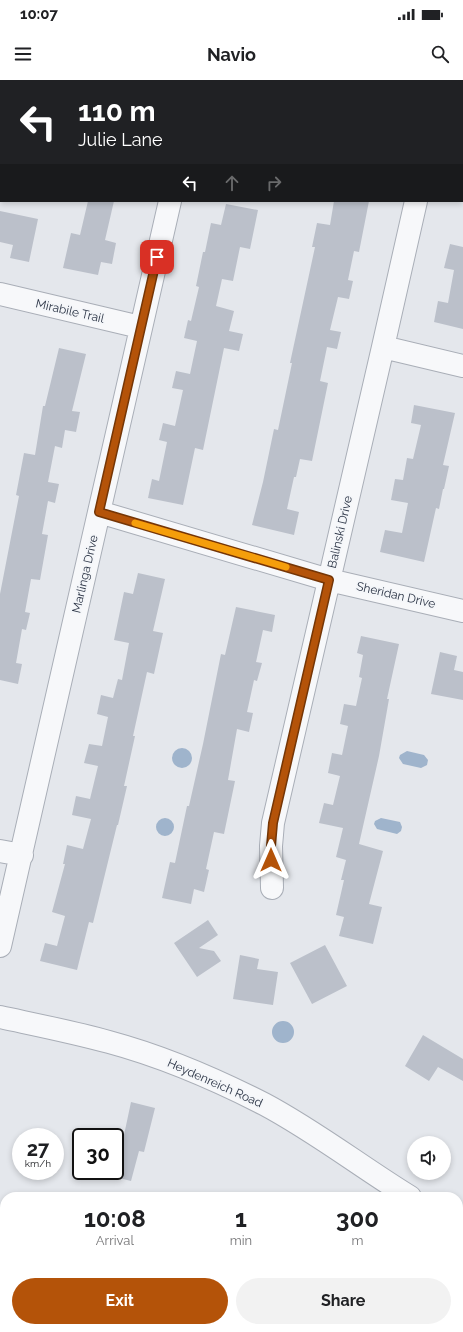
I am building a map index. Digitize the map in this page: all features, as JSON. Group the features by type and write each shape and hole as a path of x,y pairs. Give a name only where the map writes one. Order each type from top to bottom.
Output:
{"street":[{"name":"Marlinga Drive","path":"0,946 22,855 140,327 170,202"},
{"name":"Balinski Drive","path":"272,888 271,846 273,823 416,202"},
{"name":"Mirabile Trail","path":"0,294 140,327"},
{"path":"383,347 463,366"},
{"name":"Sheridan Drive","path":"99,512 329,580 463,611"},
{"path":"0,851 22,855"},
{"name":"Heydenreich Road","path":"0,1017 111,1042 184,1068 264,1104 300,1124 380,1179 402,1192"}],"water":[{"path":"182,748 189,751 192,758 189,765 182,768 175,765 172,758 175,751"},
{"path":"407,751 424,755 428,760 427,765 421,768 403,764 399,758 400,755"},
{"path":"161,818 169,818 174,823 172,834 169,836 161,836 156,831 156,823"},
{"path":"381,818 400,822 402,827 401,831 397,834 377,829 374,824 375,821"},
{"path":"283,1021 291,1024 294,1032 291,1040 283,1043 275,1040 272,1032 275,1024"}],"building":[{"path":"88,202 114,202 105,240 116,243 112,264 101,262 98,275 63,268 71,233 80,235"},
{"path":"334,202 369,202 359,252 354,251 348,280 353,281 349,299 338,297 330,330 341,332 337,349 327,347 320,381 328,383 312,461 300,459 296,477 294,477 287,509 299,512 294,535 252,525 274,429 278,430 292,363 290,363 315,247 312,247 317,223 330,225"},
{"path":"226,204 258,210 250,249 240,247 233,281 222,279 216,306 234,311 229,331 243,334 239,351 224,348 203,450 195,448 183,505 148,498 152,479 159,481 167,442 159,440 163,423 175,426 183,390 172,388 176,371 190,374 197,341 184,338 188,320 191,321 199,287 196,286 203,252 205,252 211,223 221,225"},
{"path":"0,211 38,219 29,262 10,258 13,245 0,242"},
{"path":"450,244 463,247 463,329 434,322 438,301 448,303 454,270 444,268"},
{"path":"59,348 86,354 72,411 80,412 76,432 65,430 62,448 55,446 48,482 59,484 55,503 48,501 42,534 48,535 40,580 31,579 25,612 30,613 26,630 22,629 16,663 22,664 18,684 0,680 0,594 19,496 16,495 24,453 35,455 43,406 45,406"},
{"path":"414,405 455,413 443,465 449,466 439,509 436,508 424,562 380,552 385,530 402,533 408,503 391,500 395,479 403,480 407,458 413,459 421,425 411,423"},
{"path":"138,573 165,579 153,631 163,633 154,674 147,672 133,736 135,736 124,786 127,786 118,825 93,923 89,922 77,970 40,961 45,943 57,946 65,916 52,912 65,864 63,864 67,845 83,849 91,819 72,815 76,796 90,799 98,766 84,763 89,744 102,746 108,717 97,714 101,695 113,698 118,679 122,680 129,643 114,640 124,592 133,594"},
{"path":"236,607 275,615 272,632 263,630 256,662 262,663 257,681 254,680 247,712 253,713 249,732 237,729 228,780 235,781 224,834 214,832 206,869 209,870 204,892 194,889 191,904 162,898 170,862 175,863 187,806 189,806 203,744 221,654 225,655"},
{"path":"361,636 399,644 387,699 389,699 379,756 359,844 383,851 369,904 382,907 373,944 339,936 344,917 336,915 344,880 341,880 346,860 336,857 343,828 319,823 324,803 333,805 340,776 328,773 332,753 342,755 348,726 340,724 344,704 356,706 362,678 359,677 363,655 357,653"},
{"path":"440,652 457,656 454,670 463,672 463,700 431,694"},
{"path":"208,920 218,935 199,948 214,951 221,961 197,977 174,943"},
{"path":"325,945 347,986 312,1004 290,963"},
{"path":"240,955 259,959 257,969 278,972 273,1005 233,999"},
{"path":"423,1035 463,1059 463,1081 438,1067 429,1081 405,1066"},
{"path":"131,1102 155,1108 144,1152 139,1151 131,1181 124,1179 124,1135"}],"slow traffic":[{"path":"135,523 286,567"}],"route":[{"path":"157,257 99,512 329,580 273,823 271,860"}]}
